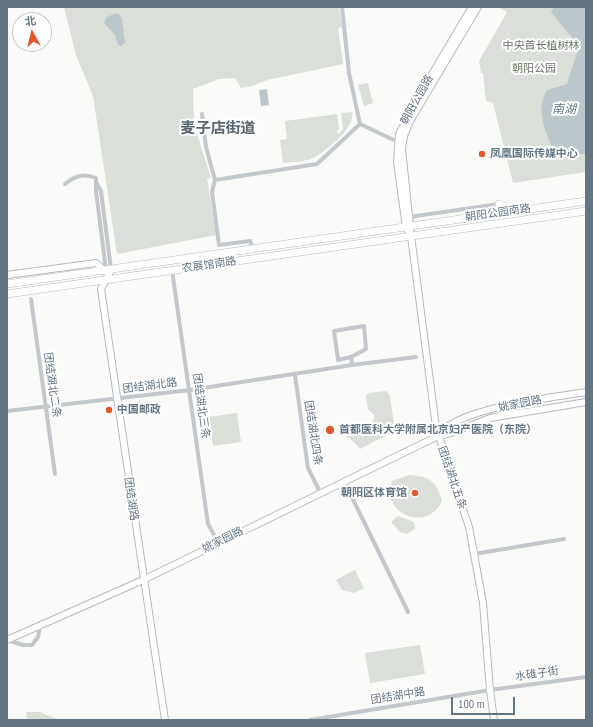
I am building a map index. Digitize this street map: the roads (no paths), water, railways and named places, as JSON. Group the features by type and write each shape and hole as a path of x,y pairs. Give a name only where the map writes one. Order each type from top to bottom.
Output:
{"main road":[{"name":"朝阳公园南路","path":"408,227 586,201"},
{"path":"499,204 513,211"},
{"name":"朝阳公园南路","path":"410,236 586,210"},
{"name":"农展馆南路","path":"7,284 408,227"},
{"name":"农展馆南路","path":"7,294 410,236"}],"street":[{"path":"342,7 349,74 360,124"},
{"name":"朝阳公园路","path":"408,227 397,162 398,142 404,122 472,7"},
{"name":"朝阳公园路","path":"408,227 409,217 403,162 404,136 417,110 478,7"},
{"path":"202,114 206,147 215,180 212,192 219,245 250,240 253,249"},
{"path":"360,124 398,142"},
{"path":"215,180 318,164 360,124"},
{"path":"65,184 74,177 84,175 96,178 97,184 101,191 109,270"},
{"path":"409,217 499,204"},
{"name":"团结湖北五条","path":"408,227 438,436 469,527 483,603 494,720"},
{"path":"7,275 96,262 109,270"},
{"name":"团结湖路","path":"109,270 107,280 101,289 116,399 165,720"},
{"name":"团结湖北三条","path":"172,270 208,524 218,542"},
{"name":"团结湖北二条","path":"31,299 55,474"},
{"path":"364,326 366,349 351,357 338,360 334,331 364,326"},
{"path":"351,357 352,365"},
{"name":"团结湖北路","path":"7,411 190,390 352,365 416,357"},
{"name":"团结湖北四条","path":"295,375 308,468 320,492"},
{"name":"姚家园路","path":"438,436 449,426 469,416 496,408 586,392"},
{"name":"姚家园路","path":"7,640 143,580 320,492 438,436 452,433 490,418 586,402"},
{"path":"344,481 408,612"},
{"path":"474,554 564,539"},
{"path":"7,640 24,645 32,645 38,637 40,626"},
{"name":"水碓子街","path":"490,690 586,677"},
{"name":"团结湖中路","path":"310,720 490,690"}],"water":[{"name":"南湖","path":"554,7 586,7 586,154 555,155 543,122 543,98 547,90 567,84 579,46 551,12"},
{"path":"115,13 119,14 122,19 125,43 121,46 118,45 115,35 104,23 106,18"},
{"path":"267,89 269,105 261,106 259,90"}],"place":[{"name":"凤凰国际传媒中心","path":"482,154"},
{"name":"中国邮政","path":"109,410"},
{"name":"首都医科大学附属北京妇产医院（东院）","path":"330,430"},
{"name":"朝阳区体育馆","path":"415,493"}],"district":[{"name":"麦子店街道","path":"218,129"}],"park label":[{"name":"中央首长植树林","path":"541,46"},
{"name":"朝阳公园","path":"534,69"}]}
